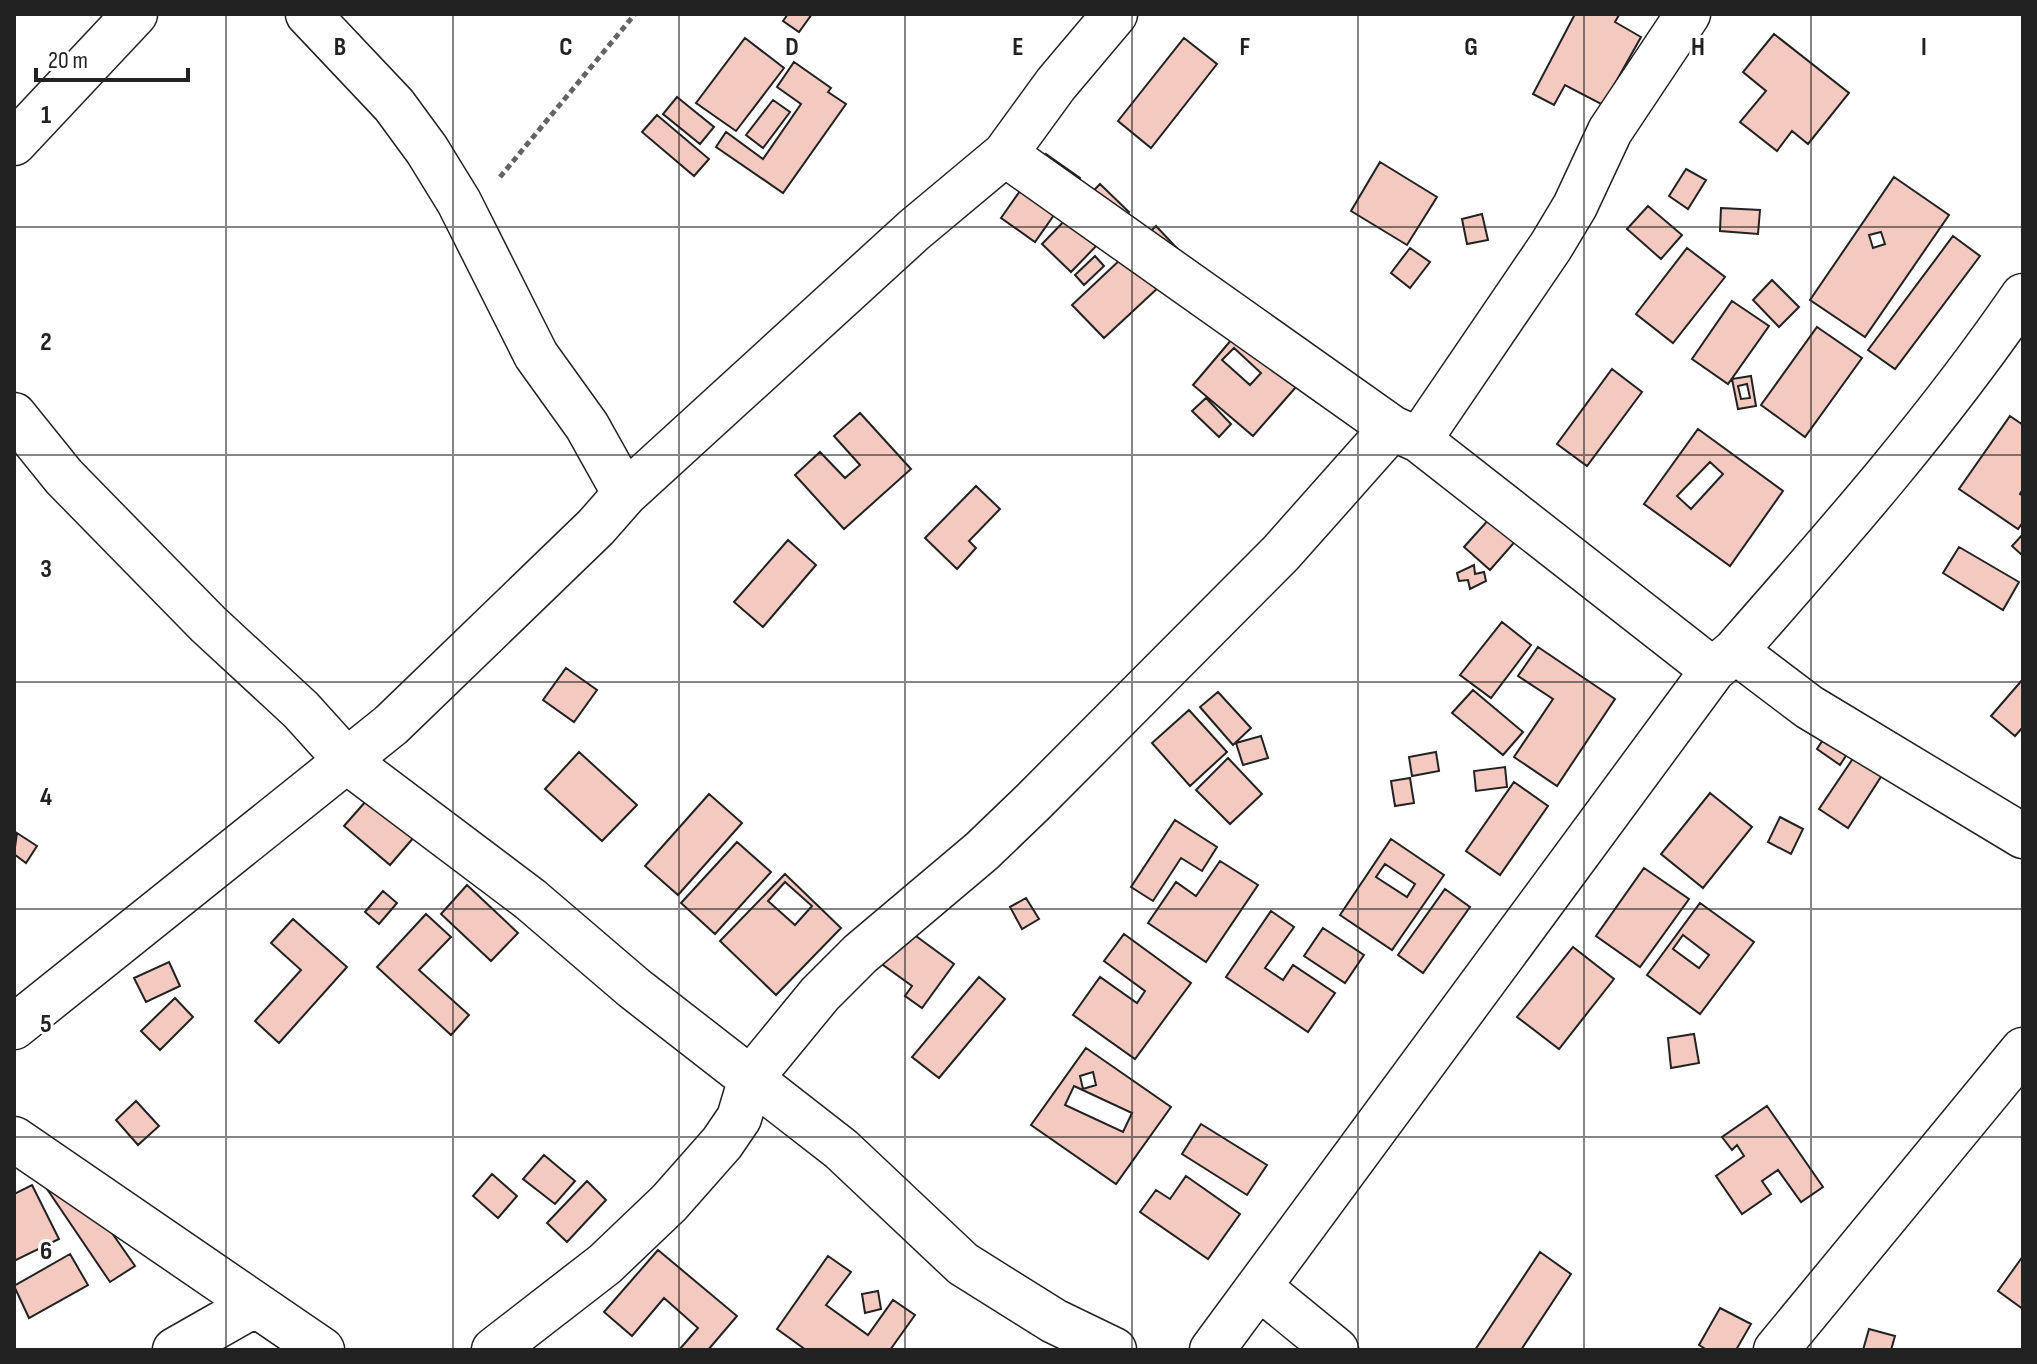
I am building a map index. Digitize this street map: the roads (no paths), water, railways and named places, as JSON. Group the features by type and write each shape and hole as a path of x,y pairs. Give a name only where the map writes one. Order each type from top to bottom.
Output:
{"street":[{"path":"14,143 135,14"},
{"path":"308,14 394,105 427,150 536,355 587,426 625,494"},
{"path":"14,1027 348,762 472,647 625,494 914,230 1005,154 1056,84 1115,14"},
{"path":"494,1350 605,1264 669,1203 722,1143 739,1118 751,1078 830,984 1033,802 1281,553 1406,434 1551,246 1575,206 1610,131 1688,14"},
{"path":"1005,154 1724,661 1809,707 2023,836"},
{"path":"1212,1350 1724,661 1886,480 1979,360 2023,296"},
{"path":"14,415 64,477 208,624 301,710 348,762 530,899 634,988 859,1164 963,1264 1041,1314 1114,1350"},
{"path":"1776,1350 1826,1285 2023,1050"},
{"path":"14,1139 322,1350"},
{"path":"1259,1287 1336,1350"},
{"path":"175,1350 254,1305"}]}
